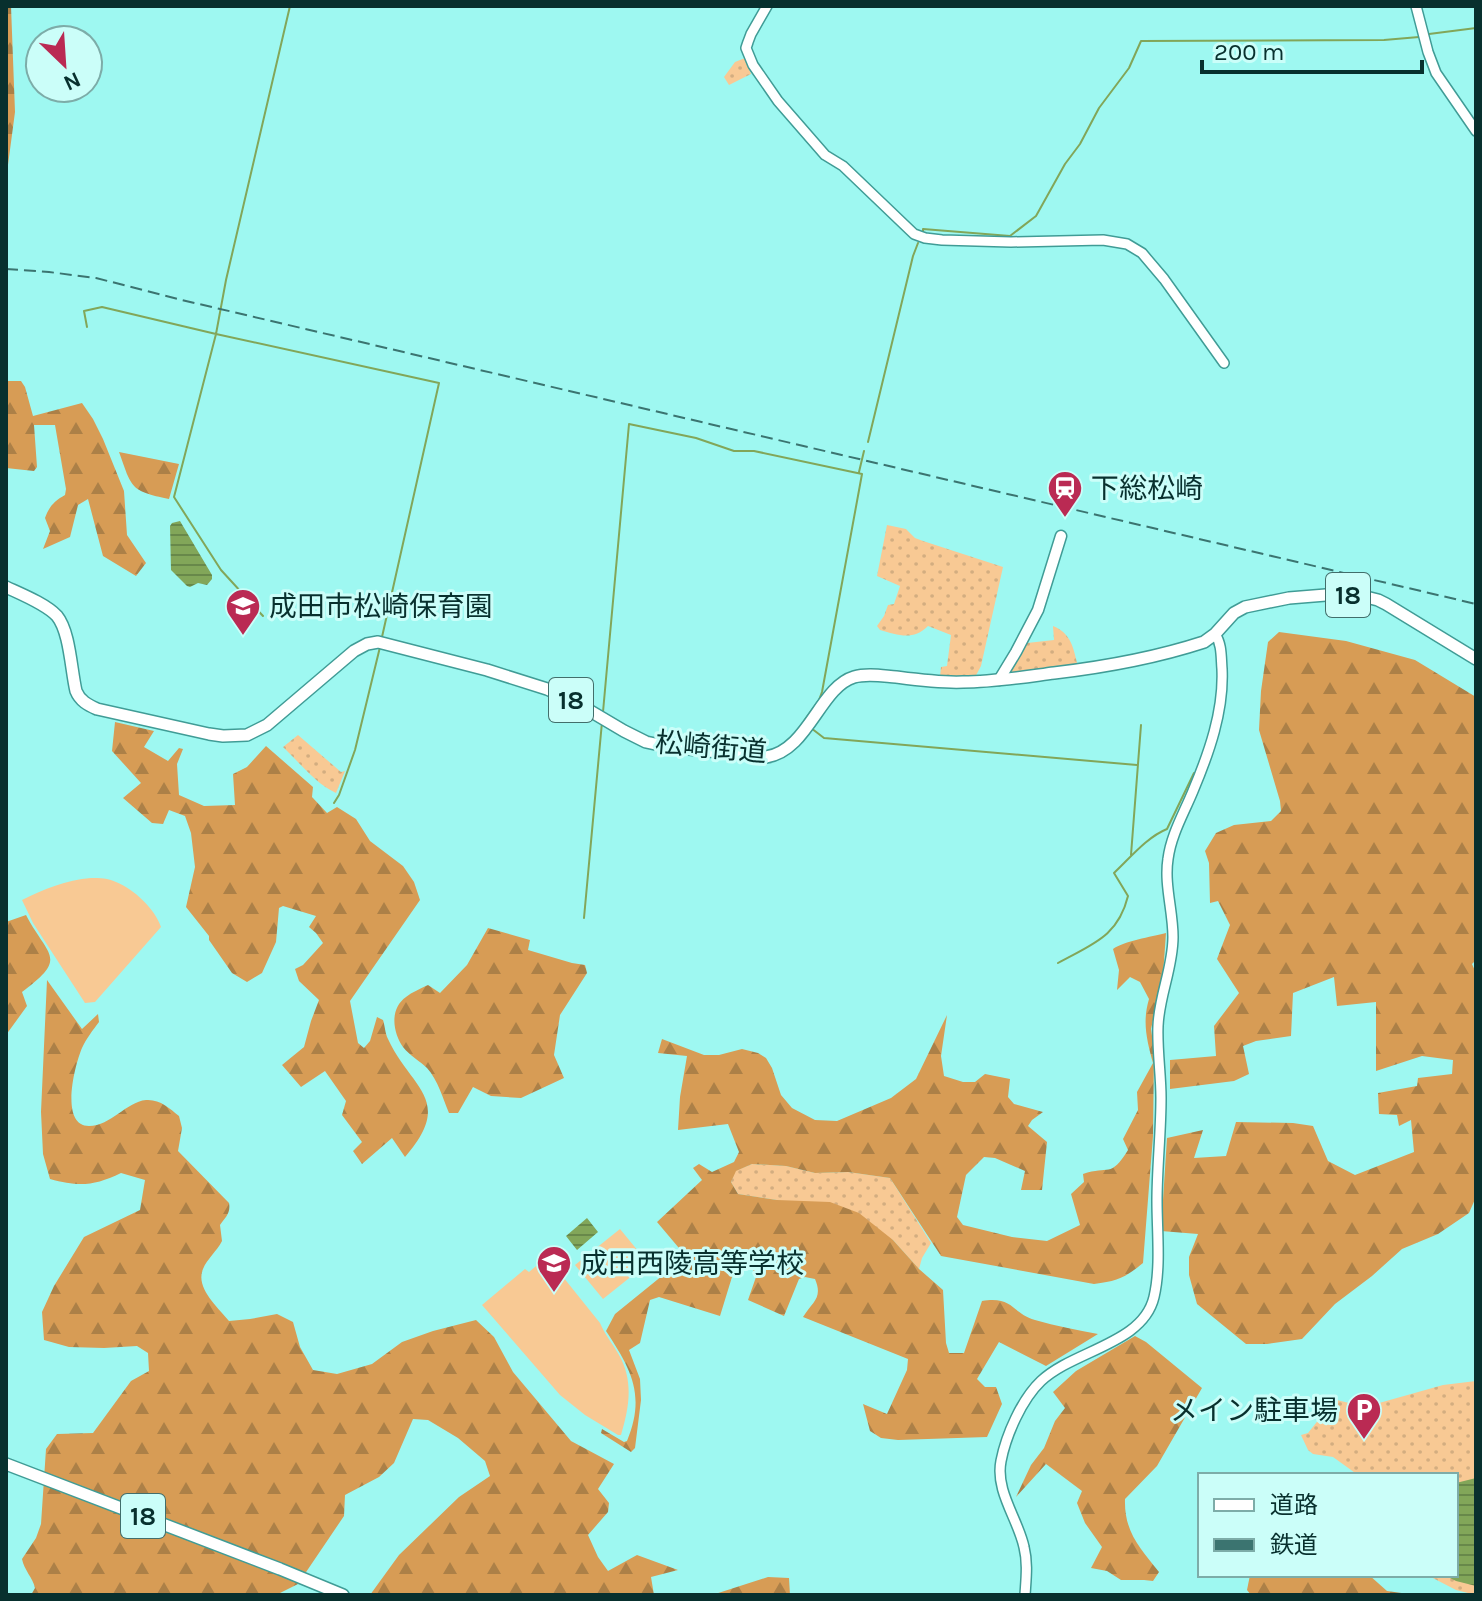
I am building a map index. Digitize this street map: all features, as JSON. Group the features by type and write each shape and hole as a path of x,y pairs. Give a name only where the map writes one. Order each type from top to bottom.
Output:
{"main road":[{"path":"999,680 1038,610 1061,536"},
{"name":"松崎街道","path":"6,587 49,610 59,619 65,631 76,691 89,706 223,736 247,735 267,725 354,651 378,642 547,689 646,742 766,757 780,753 795,741 838,688 851,678 879,675 947,682 999,680 1131,662 1204,642 1234,613 1254,605 1300,597 1358,595 1386,604 1476,659"},
{"name":"18","path":"6,1464 343,1595"}],"street":[{"path":"767,6 746,48 753,65 778,101 825,155 843,166 914,234 942,240 1103,240 1127,244 1142,253 1164,279 1224,363"},
{"path":"1416,6 1436,73 1476,131"},
{"path":"1025,1595 1025,1549 1001,1482 1000,1470 1003,1452 1015,1421 1023,1403 1040,1382 1065,1363 1136,1328 1152,1306 1155,1294 1161,1098 1158,1025 1173,941 1167,863 1173,836 1194,789 1220,710 1223,685 1220,643 1215,634"}],"shaded area":[{"path":"745,58 751,74 729,85 724,77 735,62"},
{"path":"180,521 212,575 207,585 198,583 187,586 171,570 170,526"},
{"path":"887,525 906,529 923,541 1003,567 981,666 974,679 940,677 941,667 947,666 951,635 928,626 917,634 905,636 880,630 877,626 888,605 894,604 900,586 877,576"},
{"path":"1053,626 1068,637 1078,666 1011,675 1009,670 1027,643 1054,640"},
{"path":"298,735 341,772 345,771 336,793 315,778 283,747"},
{"path":"91,878 110,880 130,889 149,907 161,927 95,1002 85,1003 33,923 22,900 55,886"},
{"path":"752,1164 786,1166 815,1173 848,1172 890,1178 931,1243 919,1269 893,1240 777,1200 738,1194 731,1182 735,1171"},
{"path":"587,1218 598,1232 577,1250 566,1236"},
{"path":"620,1229 648,1263 603,1299 575,1265"},
{"path":"547,1257 600,1323 624,1365 629,1395 621,1435 585,1415 560,1395 482,1305 525,1269 529,1272"},
{"path":"1476,1381 1476,1595 1456,1590 1431,1577 1458,1577 1458,1473 1355,1473 1333,1457 1313,1454 1301,1435 1308,1433 1337,1400 1372,1405 1443,1385"},
{"path":"1476,1478 1476,1586 1448,1577 1458,1577 1458,1482"}],"green space":[{"path":"6,6 11,6 15,112 6,180"},
{"path":"6,381 21,381 33,416 82,403 93,419 124,491 127,535 146,563 136,576 103,556 88,499 78,505 70,537 43,549 50,531 45,518 52,505 65,495 66,489 55,425 34,425 37,467 34,471 6,468"},
{"path":"119,452 179,464 169,499 134,486"},
{"path":"1279,632 1346,641 1415,660 1476,697 1476,960 1472,964 1476,973 1476,1197 1469,1213 1438,1234 1402,1249 1335,1304 1302,1339 1246,1344 1197,1304 1189,1275 1189,1257 1198,1234 1161,1231 1167,1138 1203,1130 1194,1158 1226,1156 1236,1122 1313,1126 1328,1161 1355,1175 1414,1152 1411,1120 1399,1126 1397,1115 1379,1114 1378,1093 1417,1086 1418,1078 1452,1074 1453,1060 1422,1056 1376,1071 1376,1002 1337,1006 1334,977 1293,993 1291,1036 1243,1046 1249,1074 1234,1081 1170,1089 1170,1060 1216,1056 1214,1026 1239,993 1217,959 1230,925 1218,901 1210,903 1209,863 1205,851 1216,833 1234,825 1271,821 1281,811 1259,730 1268,642"},
{"path":"115,722 154,731 144,747 168,761 179,748 183,749 177,764 179,795 204,806 235,805 233,774 247,767 266,746 313,787 312,797 327,813 337,807 356,819 370,841 403,866 414,882 420,900 350,1001 358,1043 364,1048 370,1041 377,1017 383,1020 397,1056 424,1095 428,1107 427,1121 405,1157 392,1138 362,1164 353,1151 362,1142 342,1115 346,1101 325,1071 301,1087 282,1065 304,1047 319,1000 299,981 295,969 303,965 323,943 309,927 316,916 283,906 279,908 276,942 262,973 247,982 232,973 186,907 195,867 191,833 185,816 169,810 163,824 152,823 123,798 141,783 112,751"},
{"path":"26,915 47,949 50,963 46,971 22,992 27,1006 6,1035 6,922"},
{"path":"488,928 530,940 528,950 585,965 587,973 560,1015 554,1055 564,1078 521,1098 491,1096 473,1087 458,1113 449,1113 431,1073 400,1041 395,1028 395,1014 406,997 428,985 440,993 467,965"},
{"path":"1166,933 1163,975 1151,1029 1154,1050 1153,1136 1143,1263 1126,1275 1094,1284 941,1256 890,1178 848,1172 815,1173 786,1166 752,1164 736,1171 731,1182 738,1194 777,1200 830,1202 859,1213 893,1240 943,1290 949,1353 964,1353 982,1301 1000,1301 1035,1320 1098,1334 1046,1366 999,1342 977,1379 985,1387 996,1387 1002,1404 987,1437 898,1440 881,1438 870,1431 863,1404 887,1414 907,1370 908,1359 803,1317 817,1295 815,1279 799,1279 784,1316 748,1300 756,1277 751,1265 736,1264 720,1316 659,1297 650,1300 640,1343 629,1350 640,1379 641,1400 635,1448 631,1452 601,1433 602,1429 627,1441 635,1410 629,1370 606,1331 615,1314 673,1267 684,1254 657,1222 702,1180 693,1168 699,1164 712,1172 734,1162 739,1152 728,1124 678,1130 687,1056 658,1053 662,1039 704,1055 742,1049 758,1053 766,1058 781,1095 792,1108 815,1120 837,1121 891,1098 916,1079 947,1015 941,1056 944,1076 963,1082 975,1082 985,1074 1010,1079 1008,1097 1014,1104 1043,1112 1028,1126 1047,1142 1042,1190 1021,1190 1025,1171 995,1158 984,1157 966,1175 957,1217 963,1225 1012,1237 1047,1241 1080,1225 1071,1194 1084,1182 1083,1174 1113,1168 1128,1150 1123,1139 1138,1110 1137,1092 1153,1063 1146,1024 1149,999 1140,982 1130,977 1117,990 1119,970 1113,949 1131,941"},
{"path":"47,980 82,1029 98,1014 99,1022 82,1048 76,1067 72,1093 74,1116 80,1123 89,1126 104,1122 146,1100 164,1105 179,1116 182,1128 178,1151 229,1203 228,1213 220,1225 222,1241 201,1276 209,1297 229,1321 277,1314 293,1322 300,1347 313,1370 337,1374 372,1364 402,1342 476,1320 494,1337 513,1372 571,1441 614,1464 598,1489 609,1503 608,1512 588,1535 608,1571 637,1555 678,1570 651,1577 654,1595 370,1595 399,1555 459,1497 490,1476 485,1461 458,1438 428,1420 413,1419 394,1463 379,1477 345,1495 344,1516 298,1584 276,1595 31,1595 35,1588 22,1559 41,1524 46,1449 57,1434 93,1433 131,1381 149,1371 148,1353 137,1346 69,1347 44,1340 42,1312 84,1237 140,1210 145,1180 121,1173 86,1184 50,1179 43,1154 41,1112"},
{"path":"1135,1336 1202,1388 1157,1466 1125,1499 1130,1530 1159,1572 1153,1581 1121,1580 1107,1571 1091,1568 1102,1547 1085,1523 1077,1503 1082,1491 1046,1464 1016,1497 1031,1465 1044,1448 1055,1421 1065,1408 1053,1392 1076,1371"},
{"path":"768,1577 789,1578 790,1595 712,1595"},
{"path":"1250,1577 1371,1577 1387,1591 1416,1595 1251,1595 1247,1590"}],"waterway":[{"path":"263,616 221,570 174,497 216,334 290,6"},
{"path":"1429,34 1476,28"},
{"path":"923,231 1010,236 1036,216 1099,108 1129,68 1141,41 1384,40 1419,37"},
{"path":"868,442 918,243"},
{"path":"87,327 84,311 102,307 439,383 382,637"},
{"path":"603,712 629,424 696,438 734,451 754,451 862,474 822,692 804,721"},
{"path":"859,472 864,451"},
{"path":"334,803 355,750 380,647"},
{"path":"584,918 602,722"},
{"path":"1131,855 1141,725"},
{"path":"811,728 824,738 1137,765"},
{"path":"1058,963 1102,938 1118,921 1128,896 1114,873 1146,842 1167,829 1194,773"}],"railway":[{"path":"6,269 96,278 1476,604"}],"place":[{"name":"下総松崎","path":"1065,519"},
{"name":"成田市松崎保育園","path":"243,637"},
{"name":"成田西陵高等学校","path":"554,1294"},
{"name":"メイン駐車場","path":"1364,1441"}]}
